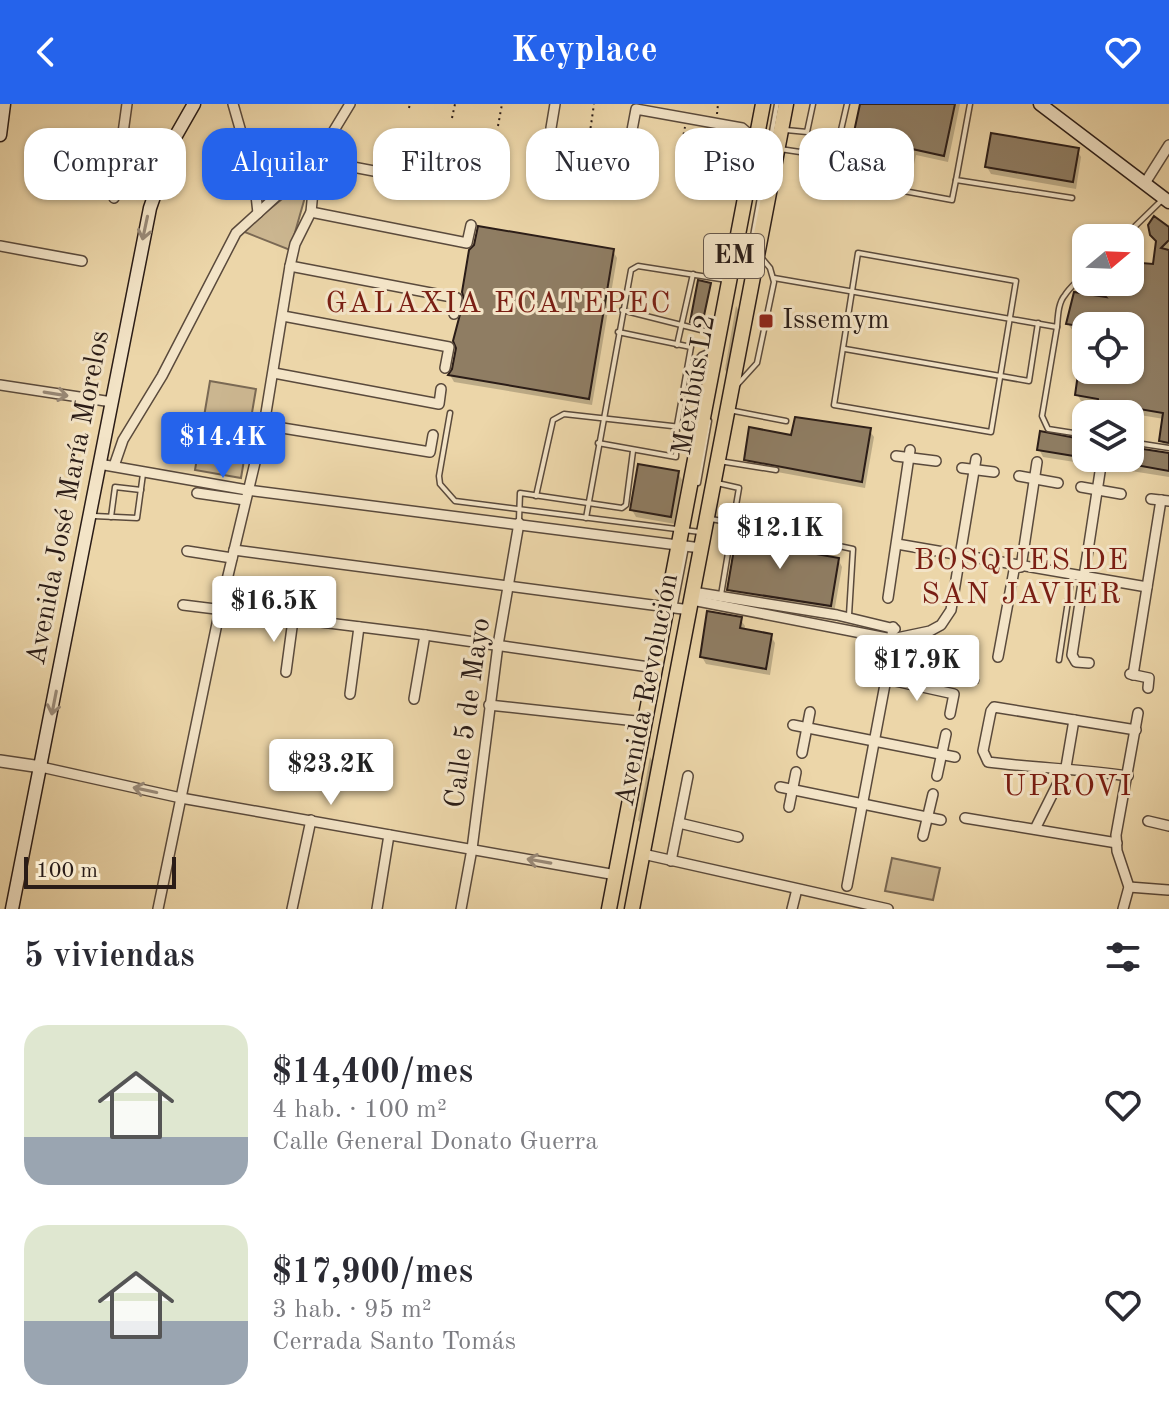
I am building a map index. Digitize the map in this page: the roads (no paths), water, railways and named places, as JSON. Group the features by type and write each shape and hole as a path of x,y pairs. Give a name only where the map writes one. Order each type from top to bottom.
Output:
{"main road":[{"path":"1,126 4,104"},
{"name":"Avenida José María Morelos","path":"12,909 150,208 174,139 194,104"},
{"name":"Avenida Revolución","path":"782,128 786,104"},
{"path":"1040,104 1167,201"},
{"name":"Avenida Revolución","path":"761,128 768,105"},
{"name":"Avenida Revolución","path":"630,909 643,854 684,604 693,537 701,429 744,200"},
{"name":"Avenida Revolución","path":"612,909 656,668 684,604 693,537 714,483 768,200"}],"street":[{"path":"124,128 127,104"},
{"path":"233,104 254,177 258,213"},
{"path":"335,128 350,104"},
{"path":"551,128 555,104"},
{"path":"632,128 636,109 742,128 768,105"},
{"path":"1145,183 1169,145"},
{"path":"114,466 123,440 162,376 236,233 272,200"},
{"path":"158,909 220,609 264,425 290,266 295,244 311,212 312,200"},
{"path":"311,212 467,243 471,225"},
{"path":"0,246 82,261"},
{"path":"290,266 457,298 454,314"},
{"path":"283,316 449,347 445,368"},
{"path":"274,373 439,404 441,389"},
{"path":"0,385 112,402"},
{"path":"264,425 430,452 433,435"},
{"path":"896,456 910,454 936,461"},
{"path":"888,598 910,454"},
{"path":"998,657 1037,462"},
{"path":"99,464 246,495"},
{"path":"962,468 975,464 994,472"},
{"path":"187,551 684,604 822,624 892,639 930,631 941,625 951,610 975,464"},
{"path":"1089,663 1076,662 1072,655 1100,472"},
{"path":"1019,476 1058,483"},
{"path":"1081,487 1121,494"},
{"path":"197,493 693,537"},
{"path":"1148,688 1149,678 1130,674 1160,500"},
{"name":"Calle 5 de Mayo","path":"461,909 472,849 498,645 519,523"},
{"path":"897,544 1147,587"},
{"path":"684,604 720,597 893,627 905,635"},
{"path":"183,605 656,668"},
{"path":"822,624 824,613"},
{"path":"286,672 293,620"},
{"path":"350,694 359,627"},
{"path":"847,886 893,627"},
{"path":"414,699 425,635"},
{"path":"886,679 954,694 950,714"},
{"path":"489,705 645,722"},
{"path":"1128,776 1066,767 1049,770 988,762 983,751 991,711 1000,706 1136,730"},
{"path":"802,753 810,712"},
{"path":"1123,909 1129,887 1117,843 1138,713"},
{"path":"1035,829 1066,767 1074,720"},
{"path":"793,725 955,757"},
{"path":"937,776 946,734"},
{"path":"0,761 181,798 636,878"},
{"path":"789,807 796,772"},
{"path":"671,861 688,776"},
{"path":"780,787 941,820"},
{"path":"923,836 933,794"},
{"path":"965,818 1117,843"},
{"path":"292,909 311,820"},
{"path":"1148,821 1169,826"},
{"path":"679,823 738,837"},
{"path":"377,909 389,835"},
{"path":"643,854 888,909"},
{"path":"1129,887 1168,890"},
{"path":"792,909 797,889"}],"lane":[{"path":"783,129 807,132 813,104"},
{"path":"783,149 800,152 812,143 838,143 847,104"},
{"path":"914,193 952,200 970,104"},
{"name":"Mexibús L2","path":"693,537 768,105"},
{"name":"Mexibús L2","path":"693,537 768,105"},
{"path":"956,180 1072,198"},
{"path":"1140,224 1167,201"},
{"path":"858,253 1016,281 1010,318 991,432 834,405 858,253"},
{"path":"732,389 757,363 774,278 758,254"},
{"path":"586,518 631,270 638,266 729,281"},
{"path":"677,345 693,274"},
{"path":"774,278 1057,327"},
{"path":"1072,288 1060,305 1042,416 1048,429 1072,433"},
{"path":"622,310 682,325 718,342 686,372"},
{"path":"844,349 1029,381 1038,323"},
{"path":"598,443 676,457 677,425 691,347 618,332"},
{"path":"728,411 786,421"},
{"path":"450,413 439,476 440,484 455,501 586,518 693,537 733,523"},
{"path":"536,496 553,420 564,414 701,429"},
{"path":"1144,444 1169,448"},
{"path":"519,523 520,493 622,508 626,505 633,451"},
{"path":"718,461 776,470"},
{"path":"90,516 137,518 144,472"},
{"path":"714,483 739,488 720,597"},
{"path":"111,517 115,487 141,490"},
{"path":"736,506 768,512"},
{"path":"787,535 853,549 849,618"},
{"path":"1059,660 1072,575"},
{"path":"618,875 684,604"},
{"path":"636,878 684,604"},
{"path":"889,662 976,681"}],"place":[{"name":"Issemym","path":"766,321"}],"district":[{"name":"GALAXIA ECATEPEC","path":"499,304"},
{"name":"BOSQUES DE SAN JAVIER","path":"1022,578"},
{"name":"UPROVI","path":"1068,787"}]}
